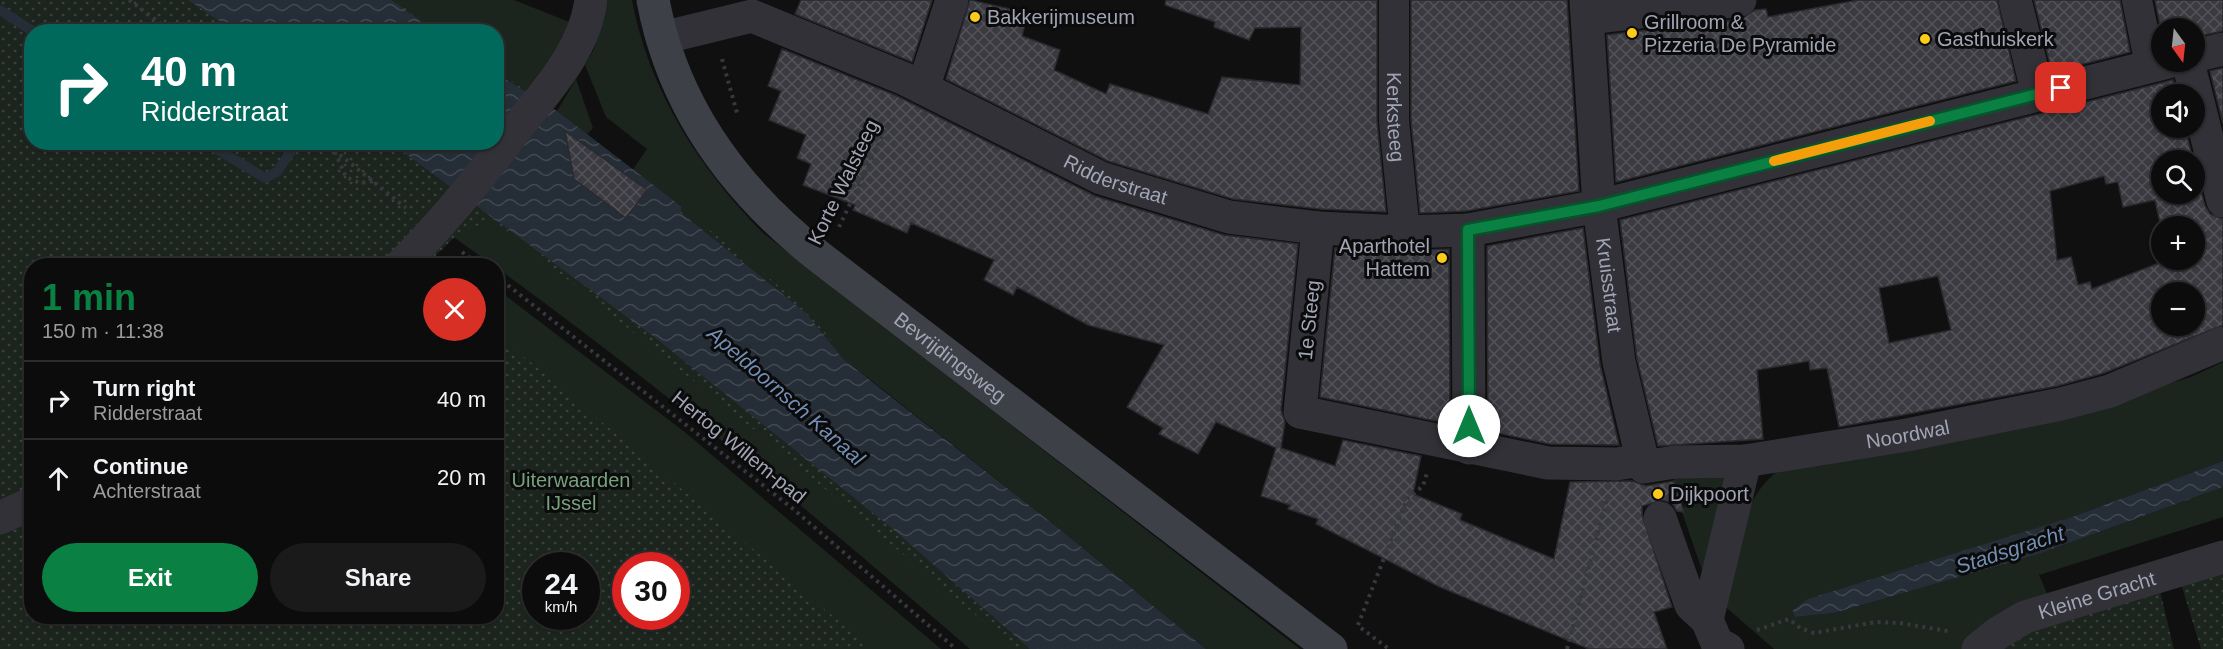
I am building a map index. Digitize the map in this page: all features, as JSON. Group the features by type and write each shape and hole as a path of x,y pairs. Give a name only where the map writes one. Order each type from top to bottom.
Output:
{"main road":[{"name":"Bevrijdingsweg","path":"652,0 662,38 684,97 716,154 765,210 822,259 1331,649"}],"street":[{"path":"504,145 552,85 583,31 591,0"},
{"path":"923,88 952,0"},
{"name":"Kerksteeg","path":"1394,0 1394,121 1405,232"},
{"path":"1587,9 1740,0"},
{"path":"2015,0 2038,94"},
{"path":"2137,0 2151,40"},
{"name":"Kruisstraat","path":"1587,9 1599,206 1634,464"},
{"name":"Ridderstraat","path":"662,38 752,16 923,88 1101,178 1229,217 1318,228 1405,232 1468,230 1599,206 2151,65"},
{"path":"2205,53 2223,49"},
{"path":"2191,72 2223,201"},
{"path":"408,258 440,225 500,150"},
{"name":"1e Steeg","path":"1300,412 1318,228"},
{"path":"1468,230 1469,448"},
{"name":"Noordwal","path":"1300,412 1548,464 1745,461 1907,435 2061,404 2110,391 2223,343"},
{"path":"1722,639 1745,461"},
{"path":"0,518 24,507"},
{"path":"1660,518 1691,604 1722,639"},
{"name":"Kleine Gracht","path":"1980,647 2025,617 2223,557"}],"path":[{"path":"129,0 161,24"},
{"path":"712,24 741,123"},
{"name":"Korte Walsteeg","path":"822,259 891,118"},
{"path":"334,150 375,181 360,183 346,177 334,150"},
{"name":"Hertog Willem-pad","path":"504,282 792,508 956,649"},
{"path":"1358,625 1407,499 1423,486 1435,441"},
{"path":"1567,649 1634,464"},
{"path":"1348,619 1389,649"},
{"path":"1722,639 1789,619 1800,628 1814,633 1876,622 1939,628 1980,647"}],"green space":[{"name":"Uiterwaarden IJssel","path":"0,0 393,0 429,24 24,24 24,150 504,150 504,76 571,122 758,268 810,314 844,356 873,383 1129,586 1165,621 1202,649 1016,649 762,436 496,222 464,228 433,258 24,258 24,624 504,624 504,340 872,649 0,649"},
{"path":"391,0 514,0 572,23 556,51 524,93 504,79 504,24 425,24"},
{"path":"608,0 632,0 651,66 680,126 718,182 763,233 1300,649 1206,649 1062,531 843,358 679,212 682,207 632,171 647,149 606,117 585,65 594,49"},
{"path":"576,79 593,128 587,135 557,111"},
{"path":"477,208 653,336 1030,649 970,649 716,436 585,333 504,273 504,258 483,258 452,236"},
{"path":"504,294 686,433 941,649 0,649 0,540 24,597 24,624 504,624"},
{"path":"2223,362 2223,461 2069,518 1792,611 1795,617 1834,613 2036,555 2223,487 2223,517 2039,575 2049,598 1965,649 1774,649 1721,603 1739,531 1746,514 1764,484 1777,471 2051,420 2191,377"},
{"path":"1726,471 1703,573 1682,512 1685,505 1680,500 1673,476"},
{"path":"2223,564 2223,649 2201,649 2179,577"},
{"path":"2158,583 2174,649 1988,649 1991,647"}],"water":[{"path":"188,0 391,0 425,24 224,24"},
{"name":"Apeldoornsch Kanaal","path":"504,78 557,111 682,207 680,212 806,313 843,359 1062,531 1206,649 1030,649 888,525 653,336 401,150 504,150"},
{"name":"Stadsgracht","path":"2223,461 2223,487 2036,555 1834,613 1795,617 1792,611 1808,599 2069,518"}],"building":[{"path":"801,0 932,0 912,62 795,14"},
{"path":"970,0 1028,13 1022,36 1060,50 1054,70 1106,94 1110,84 1208,114 1222,77 1300,85 1301,27 1255,28 1249,40 1214,27 1215,22 1165,5 1166,0 1377,0 1377,121 1386,212 1320,209 1233,199 1108,161 946,79"},
{"path":"1411,0 1567,0 1579,191 1466,211 1420,213 1411,120"},
{"path":"1858,0 1997,0 2016,81 1616,182 1607,35 1742,19 1755,10 1766,9 1768,17"},
{"path":"2034,0 2120,0 2130,52 2052,72"},
{"path":"2155,0 2223,0 2223,31 2205,35 2205,18 2159,18"},
{"path":"782,49 897,96 1095,196 1224,235 1298,244 1281,410 1285,422 1281,448 1335,466 1343,440 1421,456 1413,494 1462,514 1460,520 1554,559 1570,482 1632,481 1646,486 1674,481 1684,512 1677,511 1672,503 1663,500 1642,506 1642,515 1672,607 1654,612 1667,649 1589,649 1440,587 1316,524 1318,519 1288,509 1290,505 1261,496 1276,448 1216,422 1198,454 1159,434 1163,428 1127,407 1164,345 1088,325 1017,287 1013,295 984,280 994,260 911,223 907,233 853,210 855,205 803,185 811,164 797,158 806,135 769,120 781,91 768,86"},
{"path":"2223,68 2223,124 2210,71"},
{"path":"2173,80 2174,84 2157,84"},
{"path":"2151,86 2151,138 2188,138 2190,150 2151,150 2151,201 2123,207 2118,182 2106,184 2104,176 2050,191 2057,260 2071,257 2078,285 2090,282 2092,289 2151,266 2151,270 2205,270 2205,216 2158,216 2156,204 2204,204 2210,214 2223,219 2223,325 2205,332 2205,282 2151,282 2151,336 2196,336 2104,373 2057,386 1839,427 1827,368 1810,370 1809,361 1757,370 1763,439 1658,446 1637,359 1620,220","holes":["1938,276 1951,330 1889,343 1879,288"]},
{"path":"565,131 647,190 626,218 574,179"},
{"path":"1583,228 1600,364 1619,445 1550,444 1488,431 1487,246"},
{"path":"1335,248 1404,251 1449,249 1450,424 1320,397"}],"waterway":[{"path":"0,10 24,26"},
{"path":"218,150 265,178 277,172 292,150"}],"slow traffic":[{"path":"1774,161 1930,121"}],"place":[{"name":"Bakkerijmuseum","path":"975,17"},
{"name":"Grillroom & Pizzeria De Pyramide","path":"1632,33"},
{"name":"Gasthuiskerk","path":"1925,39"},
{"name":"Aparthotel Hattem","path":"1442,258"},
{"name":"Dijkpoort","path":"1658,494"}],"route":[{"path":"1469,426 1468,230 1599,206 2061,88"}]}
